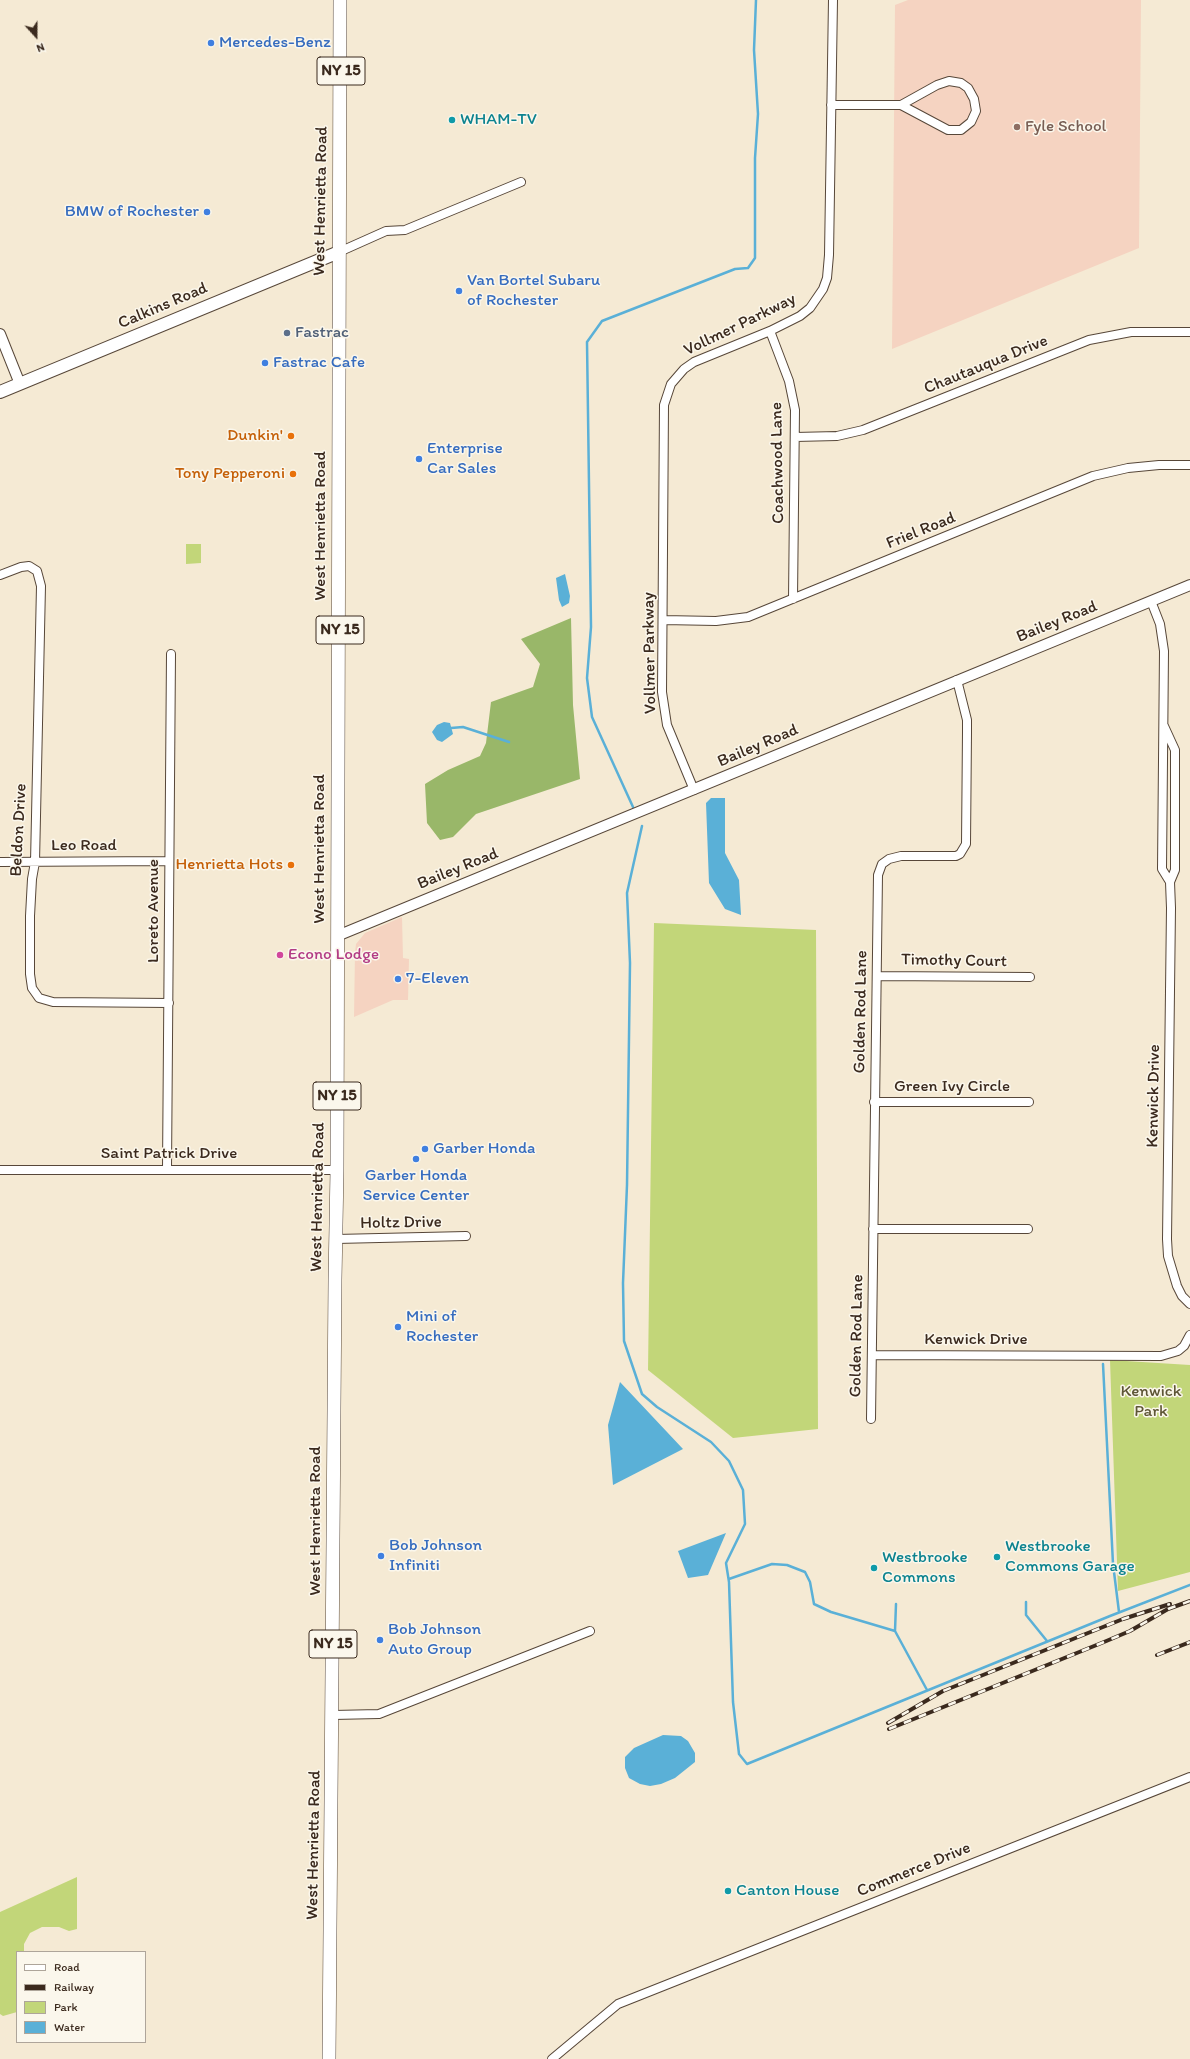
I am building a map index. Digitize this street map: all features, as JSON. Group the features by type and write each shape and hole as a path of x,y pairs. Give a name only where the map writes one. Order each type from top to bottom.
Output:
{"main road":[{"name":"West Henrietta Road","path":"329,2059 336,1239 338,1170 340,0"},
{"name":"Calkins Road","path":"0,392 339,252"}],"street":[{"name":"Vollmer Parkway","path":"694,790 675,748 664,711 662,692 664,419 667,394 677,376 694,362 770,331 800,316 810,308 820,294 827,278 830,255 833,0"},
{"path":"831,105 901,105 948,130 961,130 971,122 976,112 974,99 968,88 961,83 949,81 937,84 901,105"},
{"path":"339,252 386,231 405,230 521,182"},
{"name":"Coachwood Lane","path":"770,331 789,381 795,410 794,599"},
{"name":"Chautauqua Drive","path":"795,437 837,436 869,428 1089,340 1131,332 1190,332"},
{"path":"0,334 20,384"},
{"name":"Friel Road","path":"663,620 732,620 761,613 1093,476 1128,468 1159,465 1190,465"},
{"name":"Beldon Drive","path":"0,575 21,567 29,566 35,568 40,577 35,862 32,878 30,974 32,988 43,1000 53,1002 169,1003"},
{"name":"Bailey Road","path":"338,936 1190,585"},
{"name":"Kenwick Drive","path":"1151,601 1163,638 1164,726 1162,870 1170,882"},
{"name":"Loreto Avenue","path":"167,1169 171,654"},
{"name":"Golden Rod Lane","path":"872,1419 874,1102 878,881 882,864 889,859 901,856 956,856 960,854 966,844 968,732 967,720 957,680"},
{"name":"Kenwick Drive","path":"1164,726 1175,750 1175,870 1170,882 1171,908 1167,1239 1168,1256 1176,1286 1182,1296 1190,1304"},
{"name":"Leo Road","path":"0,862 169,861"},
{"name":"Timothy Court","path":"877,976 1030,977"},
{"name":"Green Ivy Circle","path":"874,1102 1029,1102"},
{"name":"Saint Patrick Drive","path":"0,1170 338,1170"},
{"path":"873,1229 1028,1229"},
{"name":"Holtz Drive","path":"336,1239 466,1236"},
{"name":"Kenwick Drive","path":"872,1354 1161,1356 1178,1351 1184,1346 1190,1335"},
{"path":"333,1715 379,1714 590,1631"},
{"name":"Commerce Drive","path":"552,2059 618,2004 1190,1777"}],"shaded area":[{"name":"Fyle School","path":"908,0 1141,0 1139,248 892,349 895,5"},
{"path":"402,917 403,958 409,959 408,1000 393,1000 354,1017 356,944 365,933"}],"green space":[{"path":"186,544 201,544 201,563 186,564"},
{"path":"571,618 573,705 580,779 476,814 453,837 440,840 427,823 425,784 448,770 480,756 486,743 491,702 533,687 540,664 521,639"},
{"path":"654,923 816,930 818,1429 733,1438 648,1370"},
{"name":"Kenwick Park","path":"1110,1360 1190,1365 1190,1572 1118,1591"},
{"path":"77,1877 77,1929 69,1931 59,1927 42,1927 30,1933 24,1944 24,1951 16,1951 16,2012 3,2016 0,2014 0,1912"}],"water":[{"path":"565,574 570,596 569,603 562,607 559,600 556,578"},
{"path":"444,722 450,723 453,734 442,742 437,740 432,732 437,725"},
{"path":"711,798 725,798 725,853 739,880 741,915 725,909 709,883 706,803"},
{"path":"620,1382 683,1449 613,1485 608,1425"},
{"path":"726,1533 708,1575 688,1578 678,1551"},
{"path":"663,1735 681,1736 688,1741 695,1753 695,1762 675,1778 661,1784 650,1786 640,1784 629,1778 625,1768 625,1757 634,1748"}],"waterway":[{"path":"633,807 592,717 587,678 591,627 587,342 602,321 735,269 748,268 755,258 755,158 758,114 754,50 756,0"},
{"path":"451,728 463,727 509,742"},
{"path":"642,826 627,893 630,963 627,1185 623,1283 624,1341 642,1394 657,1407 711,1442 729,1461 743,1490 745,1524 726,1563 729,1582 733,1702 739,1754 747,1764 1110,1616 1190,1585"},
{"path":"1103,1364 1113,1564 1119,1612"},
{"path":"729,1579 772,1564 787,1565 805,1572 810,1582 814,1604 831,1612 895,1631 927,1690"},
{"path":"1026,1602 1026,1615 1047,1641"},
{"path":"895,1631 896,1604"}],"railway":[{"path":"889,1729 1130,1631 1168,1609 1190,1601"},
{"path":"888,1723 943,1691 1123,1619 1170,1604"},
{"path":"1157,1655 1190,1642"}],"place":[{"name":"Mercedes-Benz","path":"211,43"},
{"name":"WHAM-TV","path":"452,120"},
{"name":"Fyle School","path":"1017,127"},
{"name":"BMW of Rochester","path":"207,212"},
{"name":"Van Bortel Subaru of Rochester","path":"459,291"},
{"name":"Fastrac","path":"287,333"},
{"name":"Fastrac Cafe","path":"265,363"},
{"name":"Dunkin'","path":"291,436"},
{"name":"Enterprise Car Sales","path":"419,459"},
{"name":"Tony Pepperoni","path":"293,474"},
{"name":"Henrietta Hots","path":"291,865"},
{"name":"Econo Lodge","path":"280,955"},
{"name":"7-Eleven","path":"398,979"},
{"name":"Garber Honda","path":"425,1149"},
{"name":"Garber Honda Service Center","path":"416,1159"},
{"name":"Mini of Rochester","path":"398,1327"},
{"name":"Bob Johnson Infiniti","path":"381,1556"},
{"name":"Westbrooke Commons Garage","path":"997,1557"},
{"name":"Westbrooke Commons","path":"874,1568"},
{"name":"Bob Johnson Auto Group","path":"380,1640"},
{"name":"Canton House","path":"728,1891"}]}
